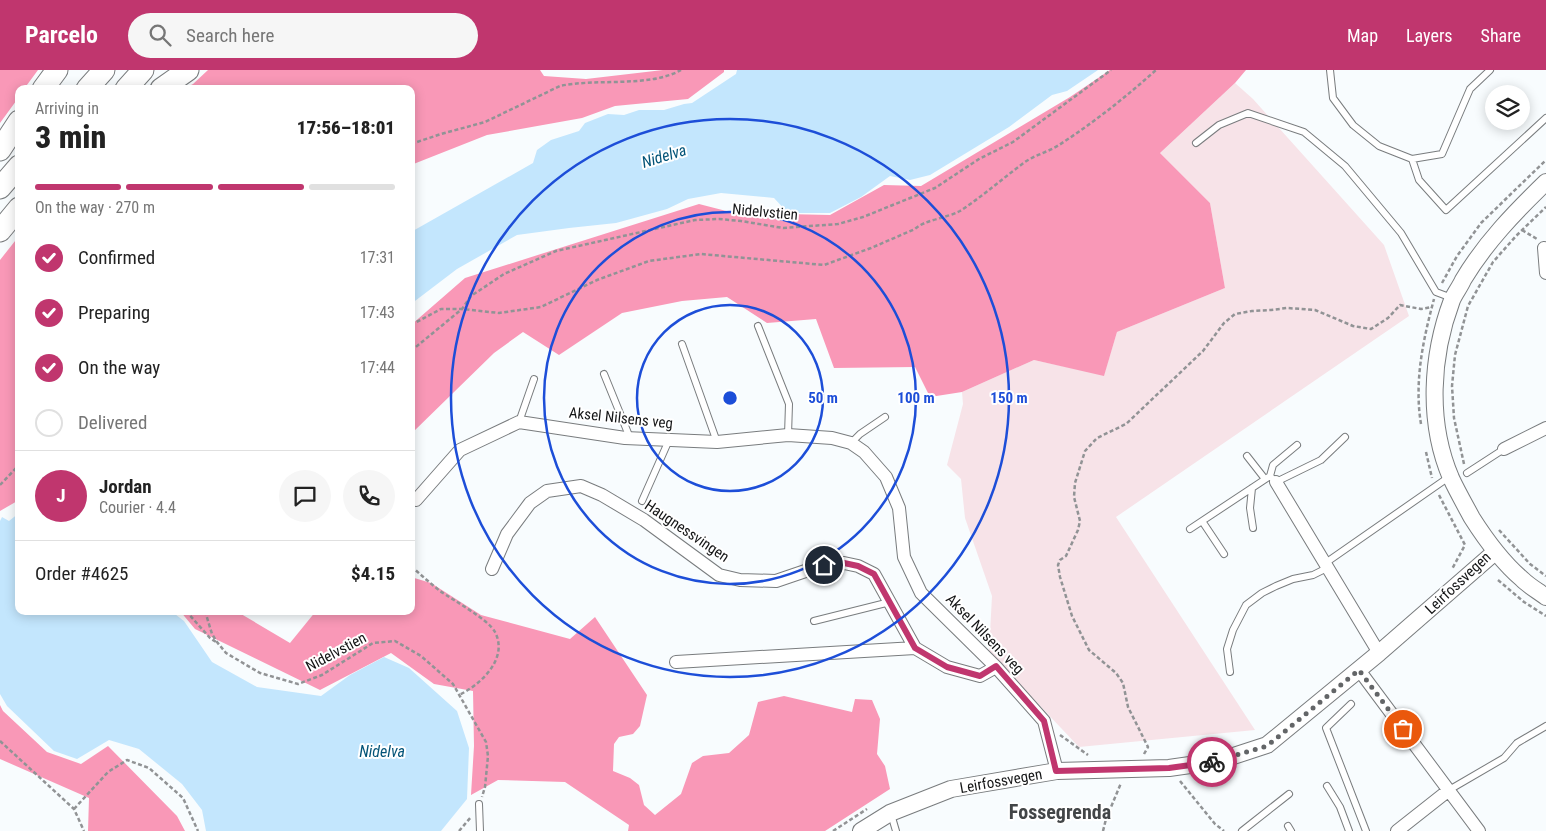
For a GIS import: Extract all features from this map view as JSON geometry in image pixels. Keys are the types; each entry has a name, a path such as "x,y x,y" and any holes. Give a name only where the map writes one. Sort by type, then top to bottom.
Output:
{"highway":[{"path":"46,85 57,70"},
{"path":"91,85 104,70"},
{"path":"130,85 143,70"},
{"path":"167,85 188,70"},
{"path":"0,150 15,127"},
{"path":"0,188 15,171"},
{"path":"0,231 15,213"}],"street":[{"name":"Leirfossvegen","path":"861,831 890,813 952,789 1056,771 1169,768 1218,761 1267,746 1379,653 1495,552 1476,524 1450,477 1435,414 1434,375 1441,338 1453,299 1474,262 1499,230 1546,182"},
{"path":"1544,248 1546,273"},
{"path":"415,502 460,450 520,422"},
{"name":"Aksel Nilsens veg","path":"520,422 630,438 717,442 788,435 832,438 851,444 864,452 886,476 899,508 904,557 921,593 996,666 1044,721 1056,771"},
{"path":"1504,450 1546,428"},
{"path":"1270,479 1379,653"},
{"name":"Haugnessvingen","path":"492,569 507,534 530,503 547,491 581,486 602,495 644,520 719,575 740,580 776,581 824,565 844,563 858,566 874,574 915,648"},
{"path":"1495,552 1522,579 1546,598"},
{"path":"676,662 915,648 947,667 980,676 996,666"},
{"path":"1359,670 1479,831"},
{"path":"1397,831 1449,790"}],"lane":[{"path":"1330,70 1334,98 1353,125 1379,146 1412,159 1442,154 1470,90 1490,70"},
{"path":"1196,144 1219,125 1248,113 1304,132 1345,166 1401,233 1436,292 1453,299"},
{"path":"1412,159 1419,180 1446,210 1546,118"},
{"path":"758,326 789,404 788,435"},
{"path":"682,344 717,442"},
{"path":"604,374 630,438"},
{"path":"520,422 534,379"},
{"path":"851,444 860,434 885,417"},
{"path":"1190,529 1252,488 1270,479 1321,460 1345,437"},
{"path":"642,501 669,440"},
{"path":"1270,479 1273,465 1297,445"},
{"path":"1467,473 1504,450"},
{"path":"1248,456 1270,479"},
{"path":"1230,672 1227,649 1233,630 1246,605 1262,593 1276,586 1293,579 1313,575 1450,477"},
{"path":"1252,488 1250,508 1253,528"},
{"path":"1202,521 1224,554"},
{"path":"814,621 890,602"},
{"path":"1351,704 1326,728 1366,831"},
{"path":"1449,790 1504,758 1517,743 1546,726"},
{"path":"1327,786 1340,807 1348,831"},
{"path":"1242,831 1289,794"},
{"path":"479,804 480,831"},
{"path":"890,813 896,831"}],"path":[{"path":"415,143 485,122 560,86 572,83 660,78 681,70"},
{"name":"Nidelvstien","path":"415,348 462,309 471,296 504,274 556,251 695,220 719,219 741,221 783,228 838,224 863,217 935,188 979,159 1013,142 1111,70"},
{"path":"415,323 441,309 499,313 541,307 597,280 649,261 701,254 824,265 871,248 919,225 958,212 1026,162 1058,146 1127,96 1156,70"},
{"path":"1467,473 1459,446 1454,418 1452,386 1455,355 1468,306 1494,262 1522,230 1546,207"},
{"path":"1522,230 1537,239 1544,248"},
{"path":"1143,756 1148,747 1128,707 1123,683 1116,673 1090,650 1072,616 1060,577 1058,566 1060,560 1066,556 1080,521 1074,497 1075,483 1085,451 1098,438 1126,424 1203,350 1224,323 1235,314 1287,308 1315,310 1353,326 1371,329 1388,318 1400,305 1421,309 1432,308"},
{"path":"0,485 15,469"},
{"path":"1496,527 1530,564 1546,576"},
{"path":"415,569 439,590 487,623 495,632 498,655 491,669 484,679 459,695"},
{"path":"1498,580 1524,602 1546,616"},
{"path":"190,615 210,638 217,642"},
{"name":"Nidelvstien","path":"206,615 212,634 226,653 260,673 298,684 322,675 373,643 395,641 421,656 453,684 486,742 488,756 485,788 479,804 459,831"},
{"path":"1044,721 1091,758"},
{"path":"0,741 74,809 84,831"},
{"path":"74,809 108,772 126,760 149,768 183,798 198,831"},
{"path":"1169,768 1215,824 1224,831"},
{"path":"1104,831 1106,819 1122,778"}],"shaded area":[{"path":"0,70 38,70 27,85 15,85 15,102 0,123"},
{"path":"208,70 540,70 544,76 586,79 663,70 724,70 724,72 688,99 615,106 582,118 487,135 415,163 415,85 191,85"},
{"path":"1110,70 1246,70 1235,83 1160,153 1210,203 1225,288 1117,332 1104,376 1034,360 962,392 930,397 915,367 834,368 816,319 767,323 727,297 682,301 622,313 559,355 523,332 494,353 415,430 415,322 465,278 699,204 734,213 830,215 884,185 921,186 1070,97"},
{"path":"1235,83 1253,99 1384,245 1409,316 1116,517 1255,730 1079,747 989,652 992,596 965,518 961,479 947,465 963,404 962,392 1034,360 1104,375 1117,332 1225,288 1210,203 1160,153"},
{"path":"15,241 15,502 0,511 0,260"},
{"path":"415,578 431,583 481,615 570,639 595,617 647,695 640,726 633,734 619,737 614,744 613,771 630,778 639,785 644,805 655,815 681,794 692,763 703,756 729,753 749,735 758,702 784,696 852,712 855,699 872,700 880,719 877,754 885,766 890,789 825,831 628,831 629,825 565,782 498,780 471,795 474,746 473,691 434,684 391,653 320,690 195,629 183,615 243,615 290,643 313,615 415,615"},
{"path":"0,705 3,711 47,752 81,764 108,746 177,816 185,831 88,831 89,798 0,759"}],"water":[{"name":"Nidelva","path":"737,70 1098,70 1067,91 1052,95 1009,127 930,175 910,180 890,176 861,197 830,213 788,213 774,198 721,193 688,199 667,209 616,223 517,235 457,269 415,301 415,230 533,163 537,150 551,140 579,131 585,123 608,114 624,115 639,110 664,110 692,103 736,74"},
{"name":"Nidelva","path":"15,516 15,615 176,615 184,621 212,662 257,687 321,696 350,675 384,657 409,668 457,711 469,748 467,799 441,831 206,831 202,810 182,784 139,749 109,740 77,759 54,751 7,706 0,694 0,521 2,517 9,521"}],"way so far":[{"path":"1212,762 1267,746 1359,670 1403,729"}],"district":[{"name":"Fossegrenda","path":"1060,812"}],"route":[{"path":"824,565 844,563 858,566 874,574 915,648 947,667 980,676 996,666 1044,721 1056,771 1169,768 1212,762"}]}
